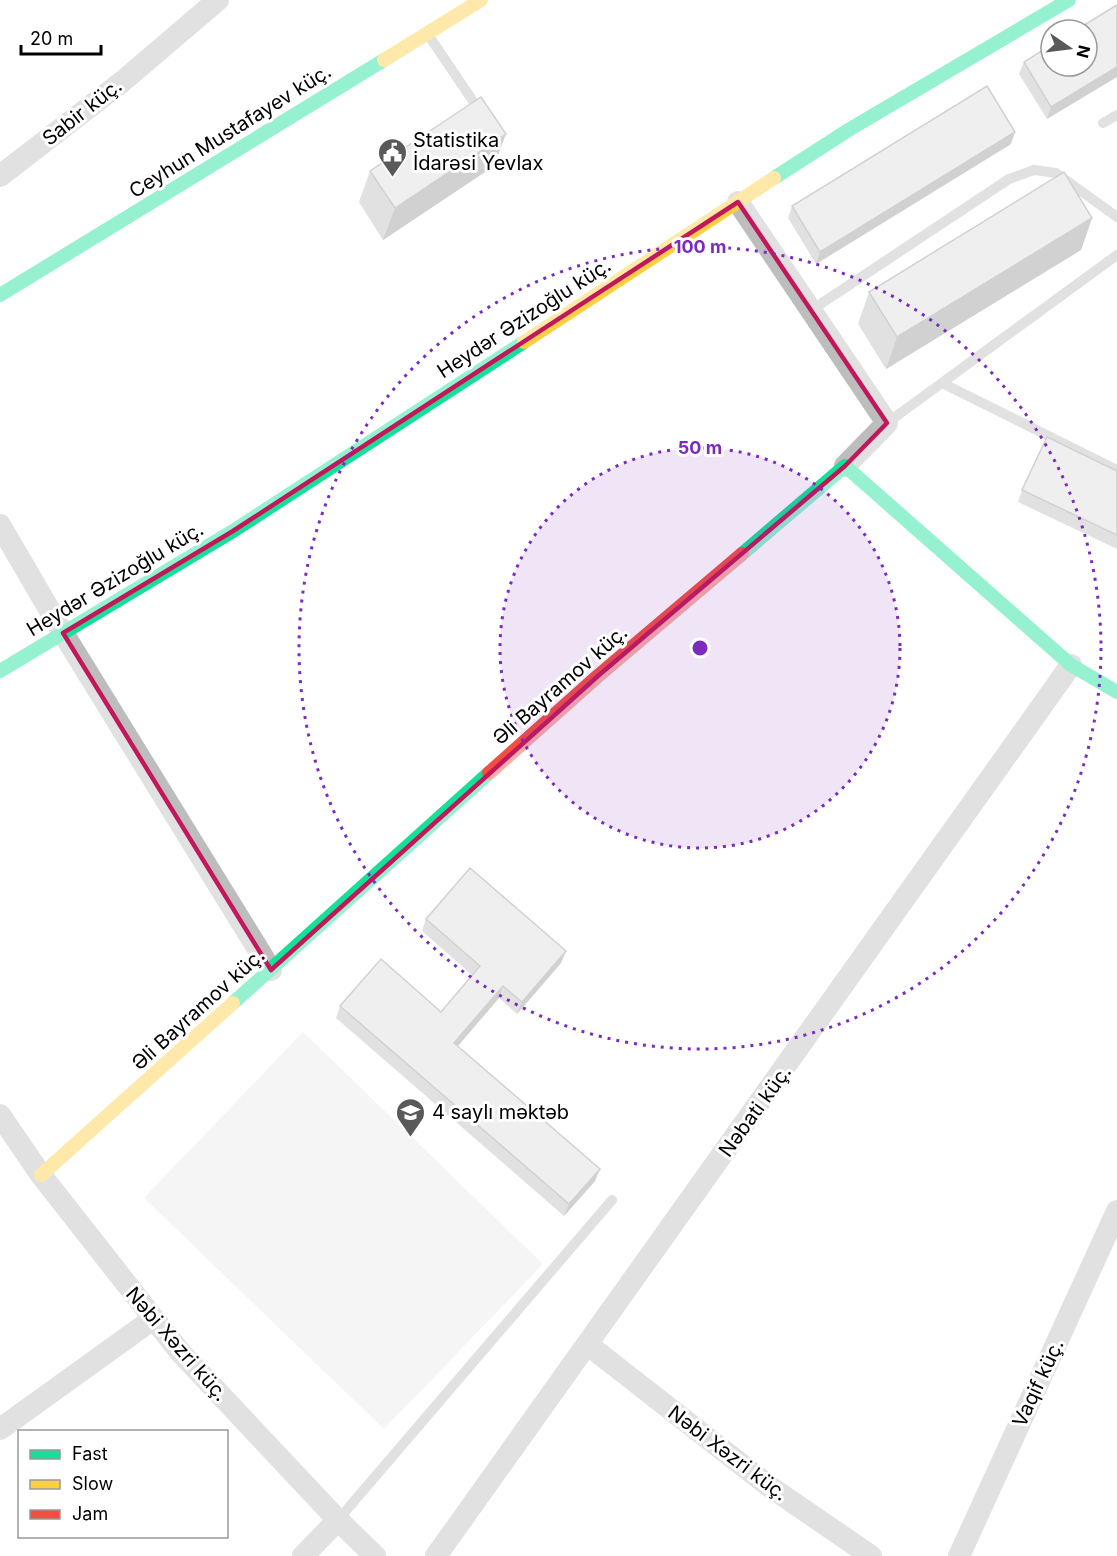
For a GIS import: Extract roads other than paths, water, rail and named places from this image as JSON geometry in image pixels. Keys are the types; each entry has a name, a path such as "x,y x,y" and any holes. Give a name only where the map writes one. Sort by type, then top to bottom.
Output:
{"street":[{"name":"Sabir küç.","path":"0,176 123,81 218,0"},
{"name":"Ceyhun Mustafayev küç.","path":"0,295 481,0"},
{"name":"Heydər Əzizoğlu küç.","path":"0,670 233,531 850,129 1069,0"},
{"path":"738,202 887,423 844,466 1071,665 1117,692"},
{"name":"Əli Bayramov küç.","path":"41,1175 598,676 844,466"},
{"path":"0,525 63,633 271,970"},
{"name":"Nəbati küç.","path":"436,1556 1071,665"},
{"name":"Nəbi Xəzri küç.","path":"0,1115 41,1175 180,1352 338,1520 375,1556"},
{"name":"Vaqif küç.","path":"959,1556 1117,1211"},
{"path":"0,1429 153,1319"},
{"name":"Nəbi Xəzri küç.","path":"587,1344 769,1486 871,1556"},
{"path":"303,1556 338,1520"}],"lane":[{"path":"427,33 479,110"},
{"path":"1103,123 1117,115"},
{"path":"810,310 1009,179 1034,170 1056,173 1117,216"},
{"path":"887,423 1117,255"},
{"path":"942,383 1117,470"},
{"path":"338,1520 612,1200"}],"place":[{"name":"Statistika İdarəsi Yevlax","path":"392,178"},
{"name":"4 saylı məktəb","path":"411,1138"}]}
